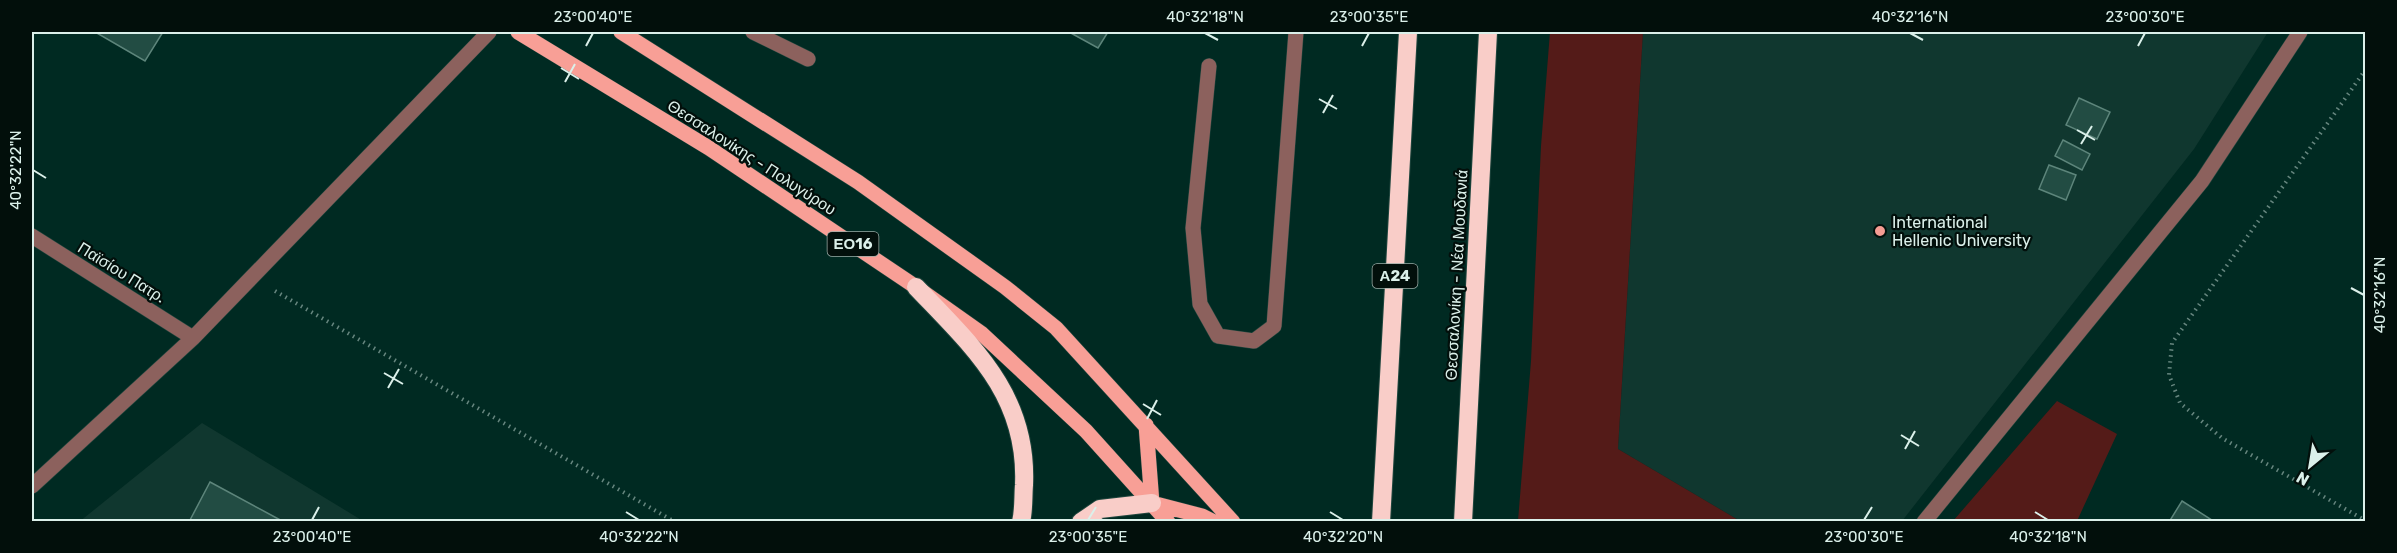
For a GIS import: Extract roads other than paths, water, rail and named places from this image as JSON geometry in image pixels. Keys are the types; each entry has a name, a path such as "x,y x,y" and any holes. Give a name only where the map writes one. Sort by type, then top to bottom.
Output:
{"highway":[{"name":"Α24","path":"1381,522 1408,32"},
{"name":"Θεσσαλονίκη - Νέα Μουδανιά","path":"1463,522 1488,32"},
{"path":"916,287 989,366 1013,412 1025,464 1021,522"},
{"path":"1081,522 1100,509 1152,503"},
{"path":"1141,522 1152,503"}],"main road":[{"name":"Θεσσαλονίκης - Πολυγύρου","path":"518,32 709,148 916,287 990,342 1086,431 1168,522"},
{"path":"621,32 858,182 1005,287 1056,328 1233,522"},
{"path":"1146,425 1152,503 1202,516 1214,522"}],"street":[{"path":"32,486 193,338 489,32"},
{"path":"753,32 808,59"},
{"path":"1209,66 1192,228 1200,304 1218,336 1254,340 1274,326 1296,32"},
{"path":"1924,522 2202,181 2300,32"},
{"name":"Παϊσίου Πατρ.","path":"32,236 193,338"}],"place":[{"name":"International Hellenic University","path":"1880,231"}]}
